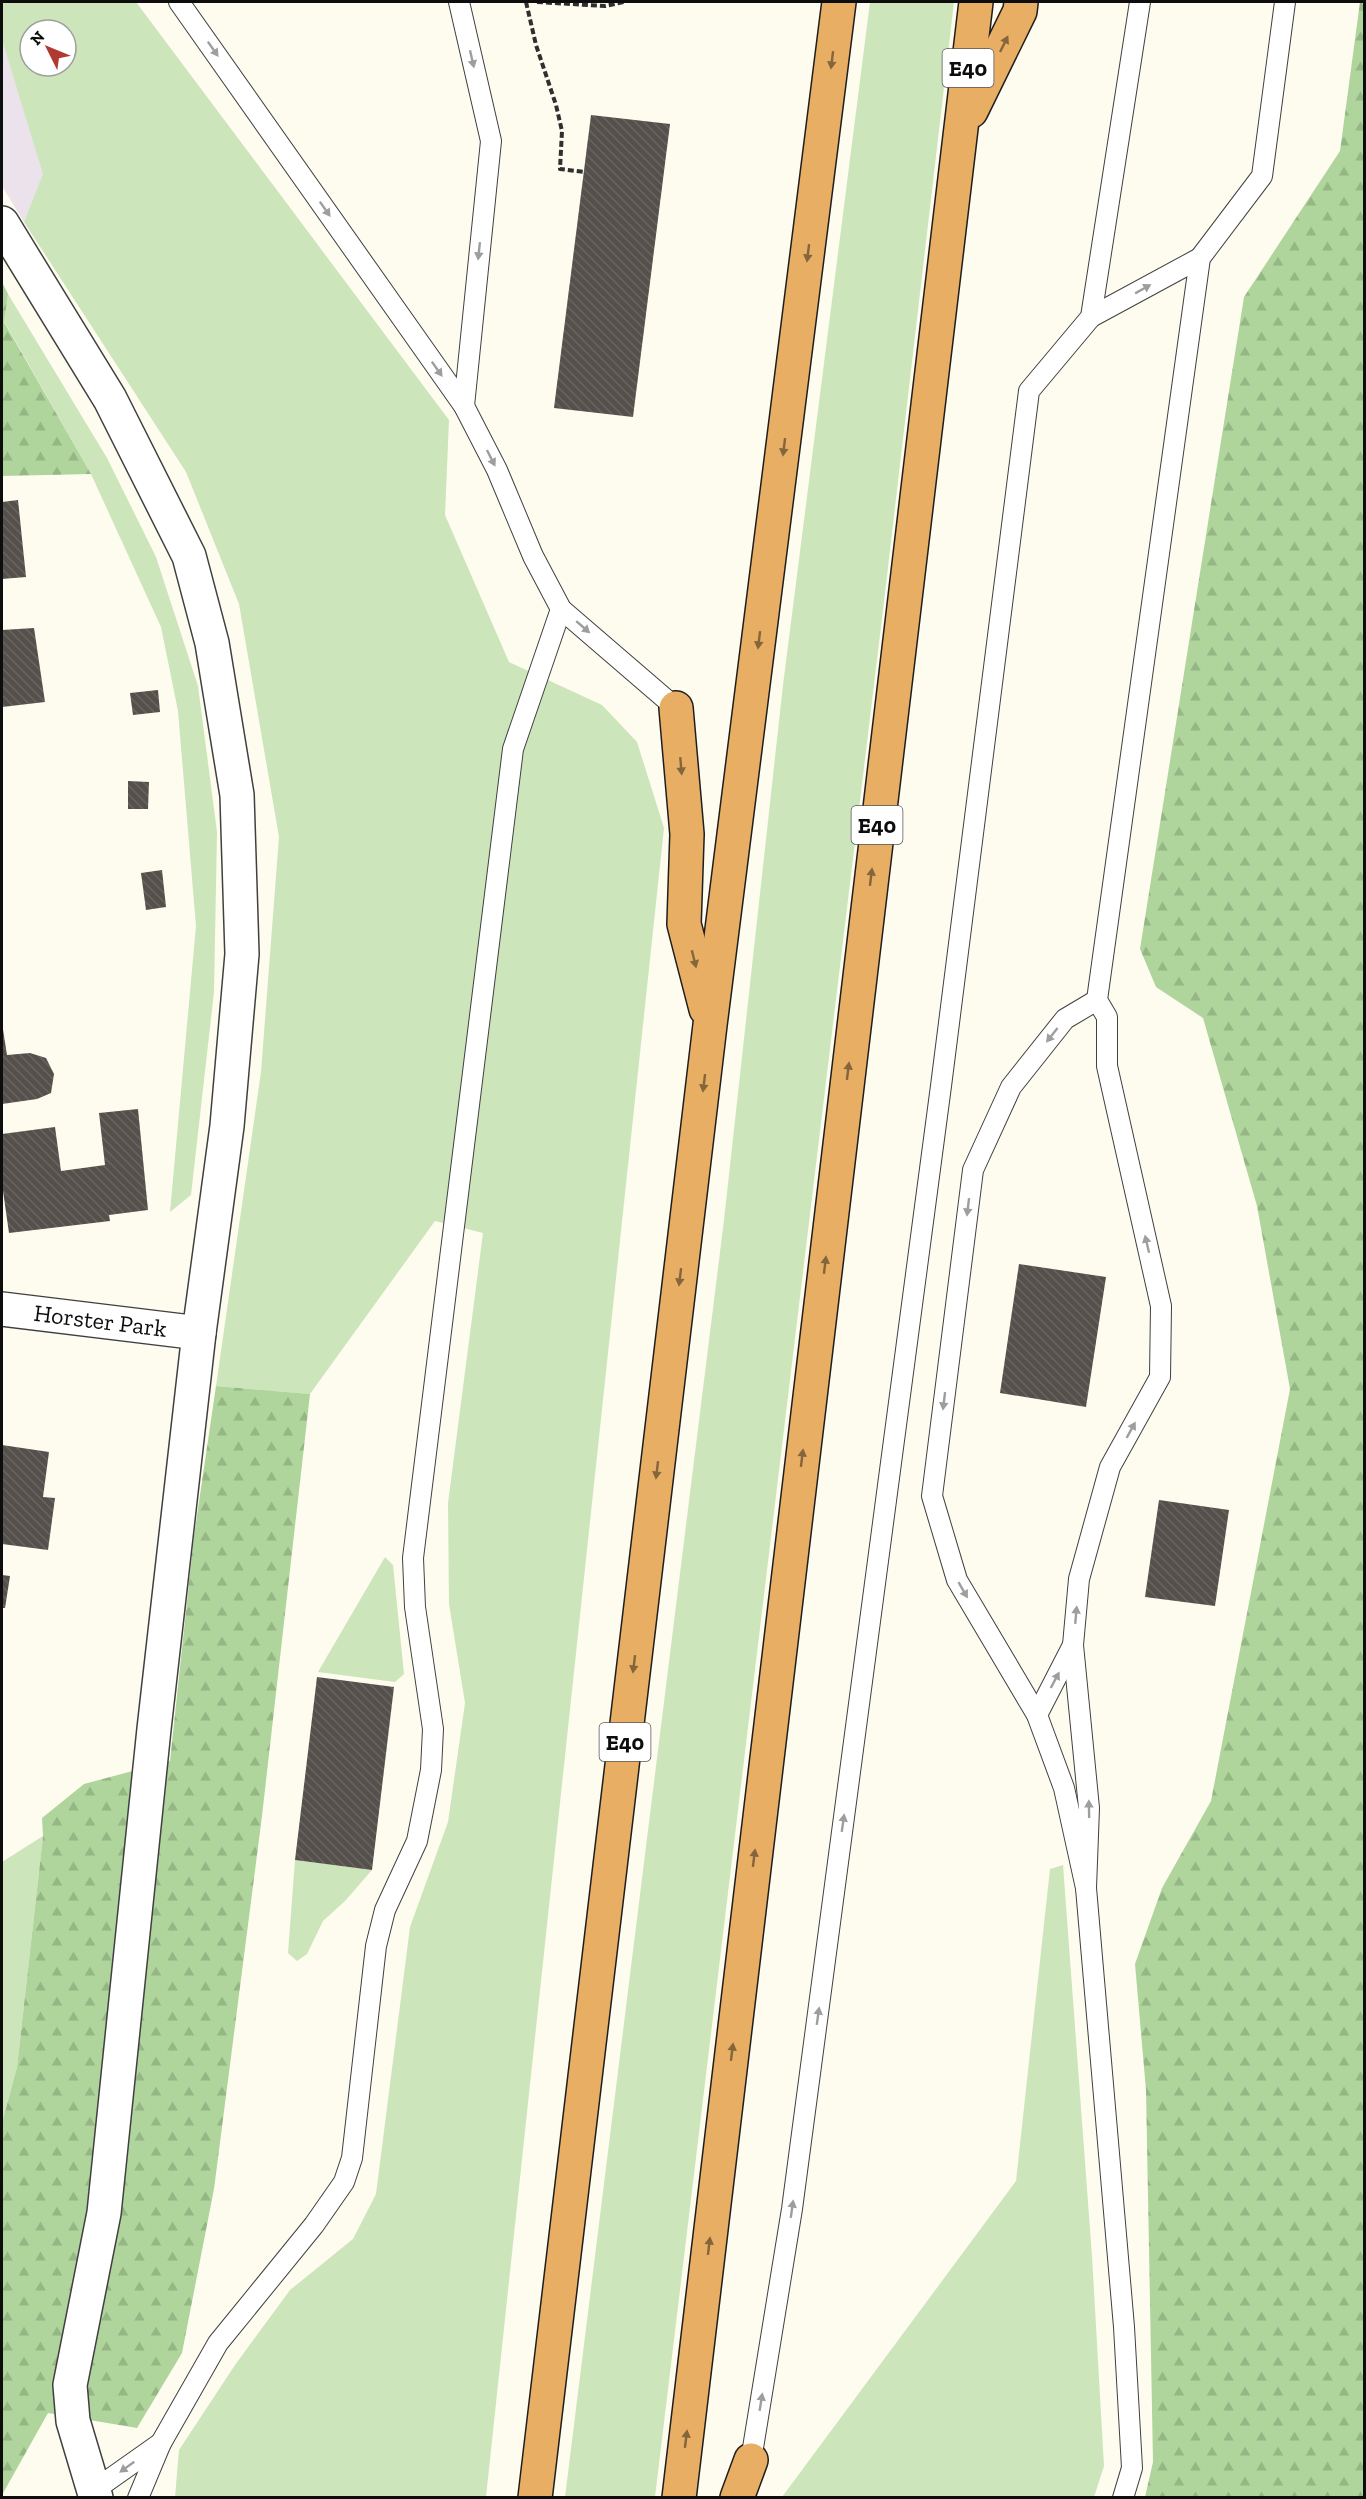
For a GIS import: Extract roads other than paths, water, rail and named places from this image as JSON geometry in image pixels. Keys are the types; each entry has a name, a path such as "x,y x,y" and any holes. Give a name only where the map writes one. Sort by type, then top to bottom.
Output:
{"highway":[{"name":"E40","path":"535,2498 711,1025 839,2"},
{"name":"E40","path":"679,2498 976,2"},
{"path":"960,134 1020,11 1021,2"},
{"path":"676,708 687,834 684,924 711,1025"},
{"path":"737,2498 751,2460"}],"street":[{"path":"2,223 110,399 189,556 212,643 237,795 242,954 227,1126 199,1333 154,1729 104,2213 70,2385 73,2421 92,2495"},
{"name":"Horster Park","path":"2,1309 199,1333"}],"lane":[{"path":"179,2 464,406 497,470 533,556 561,609 676,708"},
{"path":"459,2 490,141 464,406"},
{"path":"1091,317 1140,2"},
{"path":"751,2460 792,2209 941,1086 1029,391 1091,317 1200,258 1262,176 1286,2"},
{"path":"1123,2498 1132,2468 1124,2327 1086,1888 1089,1808 1073,1646 1079,1579 1110,1467 1160,1377 1161,1306 1107,1066 1107,1017 1097,1000 1200,258"},
{"path":"138,2498 161,2443 218,2343 314,2225 344,2182 352,2158 376,1946 385,1910 417,1841 431,1770 433,1729 415,1607 413,1558 513,749 561,609"},
{"path":"1086,1888 1064,1788 1036,1715 957,1580 932,1496 973,1170 1011,1087 1065,1019 1097,1000"},
{"path":"1036,1715 1073,1646"},
{"path":"92,2495 161,2443"}]}
